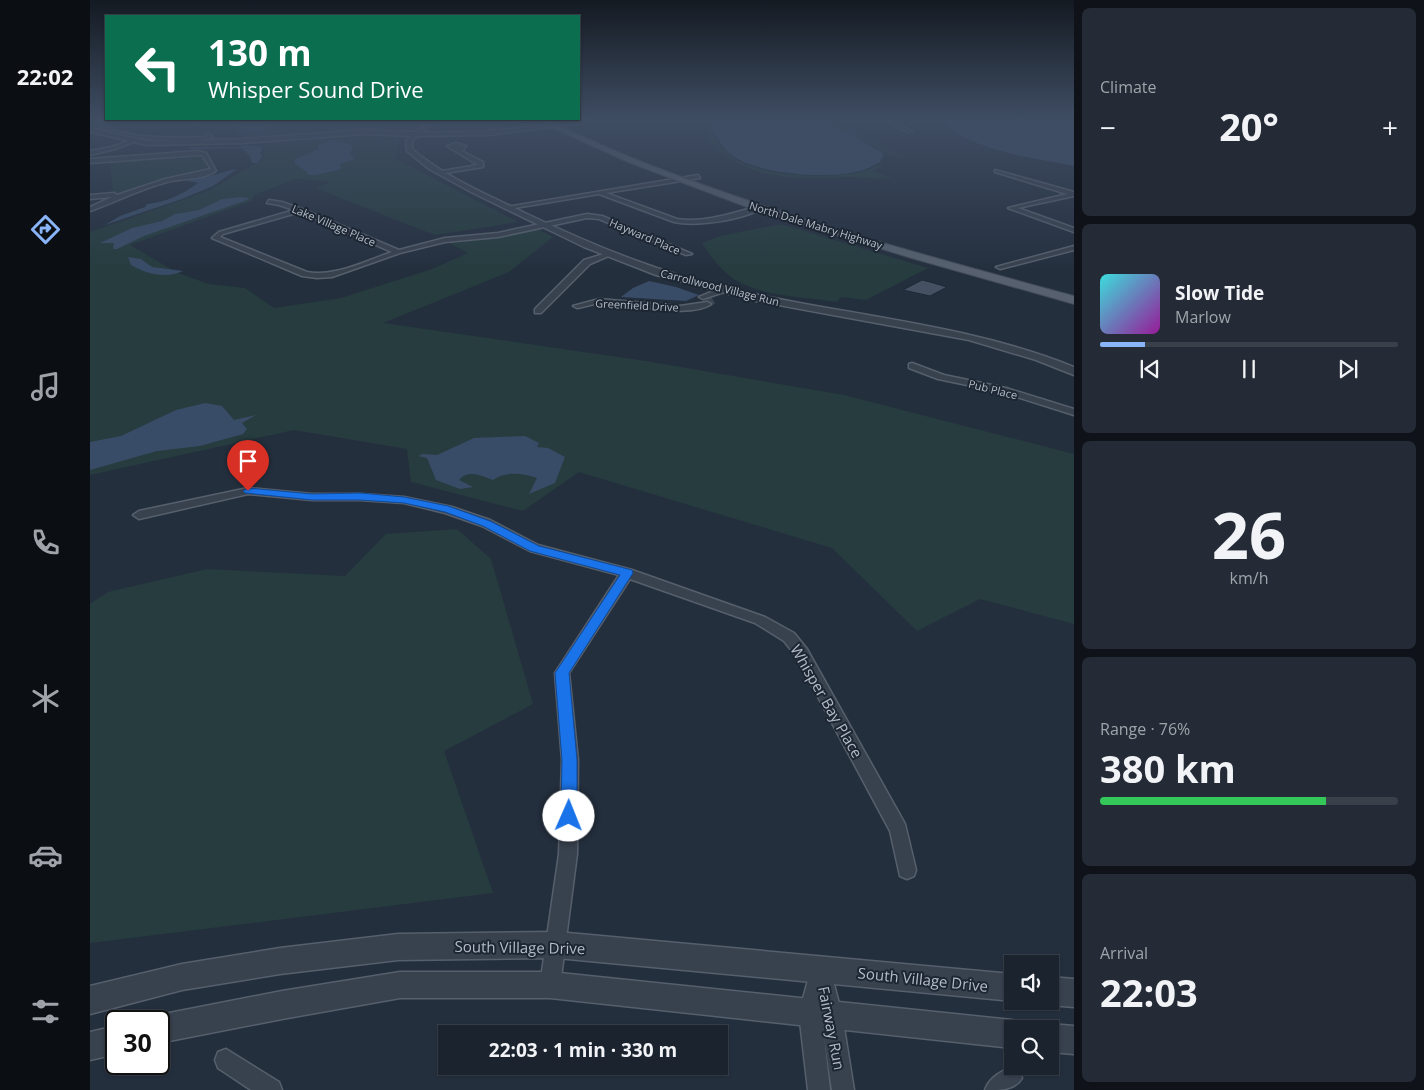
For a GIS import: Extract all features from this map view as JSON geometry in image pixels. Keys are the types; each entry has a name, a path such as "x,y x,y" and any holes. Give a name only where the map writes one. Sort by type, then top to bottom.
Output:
{"main road":[{"name":"North Dale Mabry Highway","path":"655,170 759,208 988,270 1074,288"},
{"name":"North Dale Mabry Highway","path":"679,170 825,219 925,247"},
{"name":"North Dale Mabry Highway","path":"988,270 1074,300"}],"street":[{"path":"90,209 124,194 167,180 209,173 214,170"},
{"name":"Carrollwood Village Run","path":"438,170 509,208 609,254 659,272 708,299 789,305 963,335 1009,346 1050,360 1074,371"},
{"path":"442,173 459,170"},
{"path":"997,171 1074,194 1010,208 1074,230"},
{"path":"509,208 698,177"},
{"path":"599,193 676,221 687,223 704,223 759,208"},
{"path":"90,197 124,194"},
{"name":"Lake Village Place","path":"269,202 280,203 300,210 398,252"},
{"name":"Hayward Place","path":"300,210 221,233 215,238 305,274 317,276 332,275 398,252 439,242 498,234 586,216 600,217 688,254"},
{"path":"988,270 1074,248"},
{"path":"538,311 588,262 609,254"},
{"name":"Greenfield Drive","path":"577,306 599,301 680,308 708,299"},
{"name":"Pub Place","path":"912,366 941,377 1003,390 1074,412"},
{"name":"Whisper Bay Place","path":"139,515 248,491 312,497 360,497 404,500 448,510 486,523 534,548 627,573 760,620 789,637 802,653 899,830 908,870"},
{"path":"550,984 557,945 568,854 570,770 562,673 627,573"},
{"name":"South Village Drive","path":"90,1000 182,977 280,961 398,947 557,945 1004,987"},
{"name":"Fairway Run","path":"819,1090 820,969"},
{"path":"170,1027 400,985 550,984 1004,1033"},
{"path":"1059,992 1074,993"},
{"name":"Fairway Run","path":"820,1014 844,1090"},
{"path":"1059,1039 1074,1040"},
{"path":"90,1046 105,1043"},
{"path":"226,1060 271,1090"}],"green space":[{"path":"111,170 210,170 174,177 123,193 90,195 113,192"},
{"path":"245,170 417,170 518,222 435,235 315,188 331,182 296,179 254,195 251,201 130,245 178,273 209,284 245,288 274,308 341,298 432,269 468,253 445,241 535,228 553,237 509,272 383,323 646,361 844,395 1074,454 1074,624 980,599 917,631 832,548 579,472 523,511 411,482 407,449 294,430 90,475 90,232 208,191"},
{"path":"754,170 817,176 875,170 873,171 892,178 811,178 774,175"},
{"path":"781,224 928,268 866,300 841,297 837,302 774,294 750,287 728,275 702,243 720,236"},
{"path":"457,529 491,559 533,704 444,751 493,893 90,943 90,604 108,592 207,569 345,576 386,534"}],"water":[{"path":"236,170 213,186 182,199 105,225 120,216 145,207 147,204 174,197 198,183 184,180 206,177"},
{"path":"304,170 337,170 316,175 308,175"},
{"path":"771,170 862,170 829,175 810,175"},
{"path":"249,198 144,236 117,249 113,249 114,243 100,243 132,228 162,221 175,214 199,210 222,199"},
{"path":"128,257 141,259 152,267 183,271 170,275 150,273 131,265"},
{"path":"649,281 676,287 699,295 686,301 621,297 633,288"},
{"path":"205,403 222,406 234,420 256,415 242,423 247,429 243,434 200,446 157,451 90,470 90,442 121,436 176,410"},
{"path":"525,436 539,443 537,447 548,448 565,457 555,483 529,494 537,478 509,474 493,480 471,474 459,480 473,487 460,489 436,480 427,458 418,456 423,454 437,455 474,438"}],"building":[{"path":"922,280 947,287 930,296 903,290"}],"tunnel":[{"path":"707,304 713,300"}],"route":[{"path":"248,491 312,497 360,497 404,500 448,510 486,523 534,548 627,573 562,673 570,760 569,816"}]}
